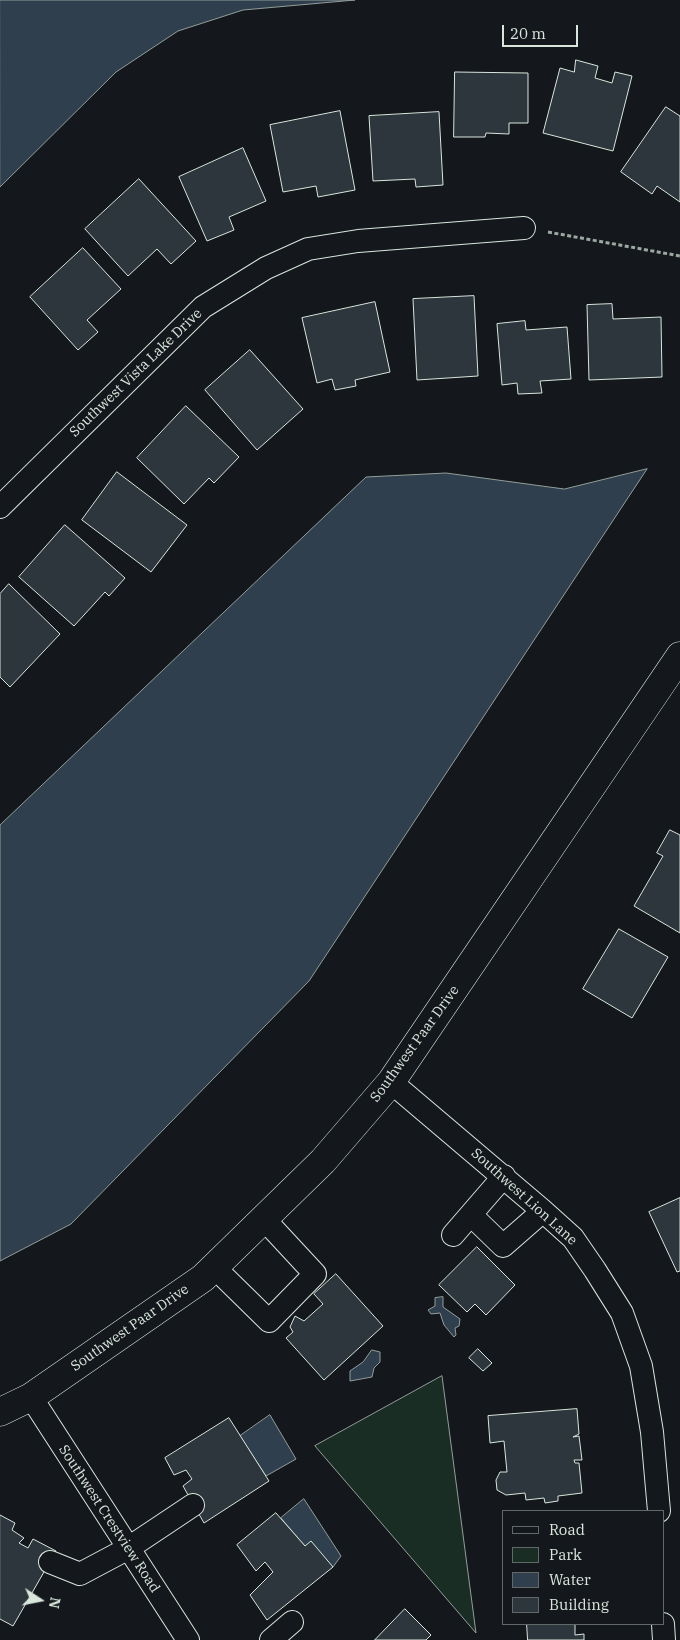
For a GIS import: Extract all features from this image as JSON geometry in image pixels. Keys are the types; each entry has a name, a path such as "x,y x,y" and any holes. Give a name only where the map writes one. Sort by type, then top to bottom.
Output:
{"street":[{"name":"Southwest Vista Lake Drive","path":"0,508 203,307 266,268 308,249 358,241 524,228"},
{"name":"Southwest Paar Drive","path":"0,1412 31,1397 203,1278 323,1161 391,1082 680,656"},
{"name":"Southwest Lion Lane","path":"391,1082 504,1176 573,1238 622,1313 642,1366 652,1432 659,1510"},
{"path":"453,1235 504,1176"},
{"path":"471,1215 503,1246 544,1211"},
{"path":"214,1268 269,1321 316,1274 264,1219"},
{"name":"Southwest Crestview Road","path":"31,1397 127,1550 188,1640"},
{"path":"50,1562 80,1574 127,1550 194,1504"},
{"path":"271,1640 292,1622"},
{"path":"663,1625 664,1640"}],"path":[{"path":"524,228 680,256"}],"green space":[{"path":"442,1376 476,1633 315,1446"}],"water":[{"path":"0,0 355,0 243,10 178,31 116,72 0,187"},
{"path":"647,469 309,981 71,1224 0,1261 0,825 366,477 446,473 564,489"},
{"path":"443,1297 443,1307 460,1319 459,1326 455,1328 456,1335 454,1337 444,1325 440,1313 431,1314 428,1310 435,1306 435,1298"},
{"path":"372,1350 380,1352 380,1362 374,1368 372,1377 350,1381 350,1371 363,1362"},
{"path":"270,1415 296,1459 266,1476 240,1436"},
{"path":"304,1499 341,1556 333,1567 305,1546 281,1518"}],"building":[{"path":"576,60 598,66 595,78 612,83 615,72 632,76 613,151 543,133 560,68 574,72"},
{"path":"455,72 528,73 528,123 509,123 509,134 486,133 485,137 454,137"},
{"path":"666,107 680,116 680,202 657,186 652,194 621,172"},
{"path":"340,111 355,190 318,197 316,186 283,192 270,125"},
{"path":"439,112 443,185 416,187 415,179 373,181 369,116"},
{"path":"243,148 266,201 229,217 234,230 207,241 179,177"},
{"path":"139,179 196,241 171,264 157,249 128,276 85,229"},
{"path":"83,248 121,289 87,320 98,332 78,350 30,297"},
{"path":"474,296 478,376 417,380 413,299"},
{"path":"375,302 390,372 355,380 356,386 335,390 332,379 317,383 302,318"},
{"path":"612,304 613,319 661,317 662,377 589,380 587,305"},
{"path":"525,321 526,330 567,327 571,379 540,381 542,393 518,394 517,383 502,385 497,324"},
{"path":"250,350 303,409 257,450 205,390"},
{"path":"186,406 239,457 214,483 209,478 184,504 137,458"},
{"path":"117,472 187,525 151,572 82,520"},
{"path":"65,525 125,578 109,596 105,592 74,626 19,577"},
{"path":"9,584 60,634 10,687 0,677 0,594"},
{"path":"670,830 680,835 680,933 634,906 663,856 657,853"},
{"path":"619,929 668,957 632,1018 583,989"},
{"path":"680,1198 680,1271 677,1272 649,1212"},
{"path":"477,1247 515,1285 486,1315 475,1304 467,1312 439,1285"},
{"path":"336,1274 383,1326 324,1380 286,1338 293,1332 290,1327 295,1316 304,1321 323,1304 314,1294"},
{"path":"478,1349 492,1363 483,1371 469,1358"},
{"path":"577,1409 579,1434 573,1437 579,1436 582,1460 574,1460 575,1463 579,1463 582,1493 558,1496 558,1501 545,1503 544,1498 526,1500 525,1493 506,1495 497,1490 496,1480 500,1472 507,1472 504,1441 490,1443 488,1416"},
{"path":"229,1418 269,1481 204,1523 183,1486 192,1479 186,1470 174,1475 165,1458"},
{"path":"276,1513 305,1546 311,1541 333,1567 267,1620 250,1595 273,1572 265,1562 256,1571 237,1545"},
{"path":"0,1515 15,1523 12,1530 24,1538 19,1543 28,1548 33,1539 56,1551 13,1626 0,1619"},
{"path":"405,1609 431,1635 426,1640 375,1640"},
{"path":"527,1625 575,1625 575,1635 584,1634 584,1640 528,1640"}]}
